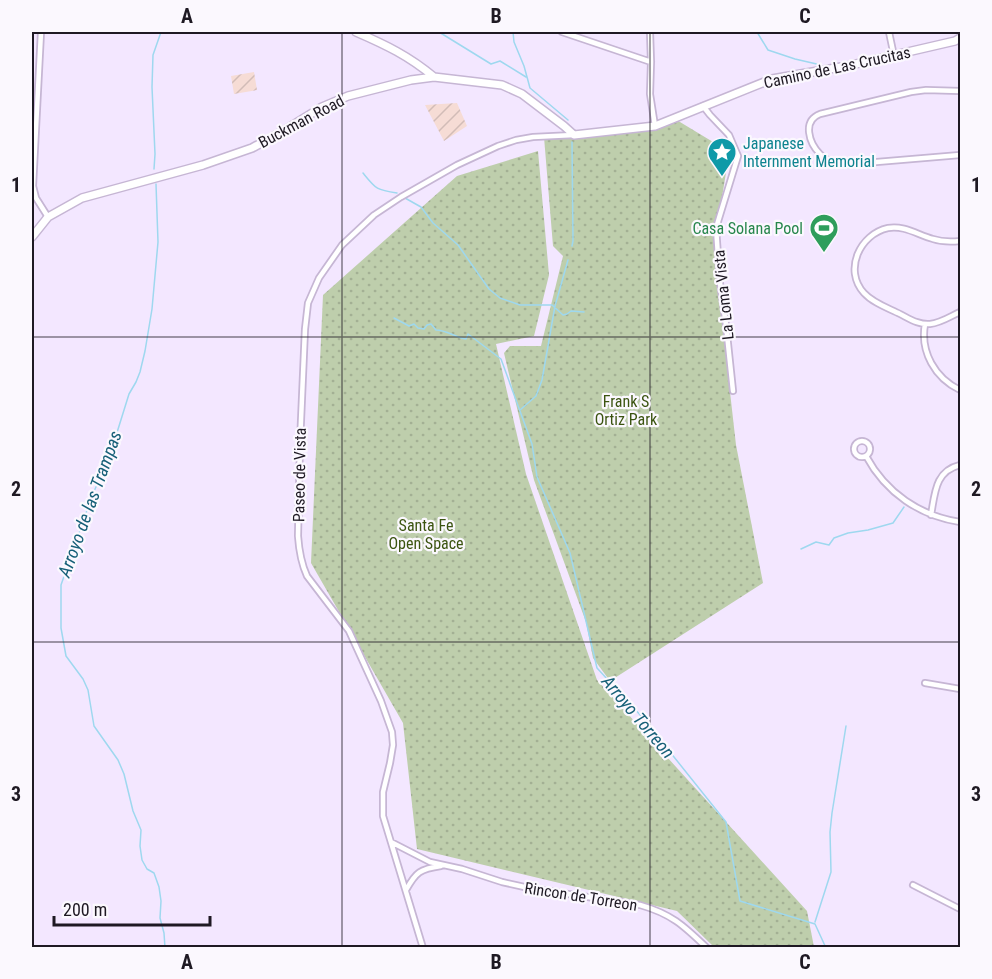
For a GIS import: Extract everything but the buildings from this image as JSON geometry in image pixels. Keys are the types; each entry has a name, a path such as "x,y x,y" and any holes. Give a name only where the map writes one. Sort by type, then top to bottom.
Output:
{"street":[{"path":"41,32 34,95 33,186 36,198 48,217"},
{"path":"356,32 390,46 434,77"},
{"path":"562,32 651,62"},
{"path":"650,32 650,94 655,126"},
{"path":"888,32 894,56"},
{"name":"Camino de Las Crucitas","path":"574,135 655,126 772,79 894,56 959,40"},
{"name":"Buckman Road","path":"32,237 48,217 82,198 184,170 252,148 321,107 348,96 411,80 434,77 492,83 513,89 532,101 574,135"},
{"path":"960,91 911,92 816,115 809,126 811,139 817,150 835,164 846,166 960,155"},
{"name":"La Loma Vista","path":"703,106 729,135 738,156 716,228 733,391"},
{"name":"Paseo de Vista","path":"423,948 383,816 383,792 393,745 392,732 381,701 349,632 308,576 302,566 299,551 300,443 308,303 319,278 342,245 374,215 401,196 457,165 507,143 533,137 574,135"},
{"path":"960,241 940,241 910,230 886,229 871,236 860,248 856,259 855,276 859,286 871,299 912,320 925,324 938,322 960,312"},
{"path":"925,324 925,343 930,363 945,380 960,390"},
{"path":"866,456 878,475 910,504 931,515 960,522"},
{"path":"931,515 939,479 949,469 960,465"},
{"path":"925,683 960,689"},
{"name":"Rincon de Torreon","path":"391,842 430,862 462,869 502,882 640,905 657,910 680,923 707,948"},
{"path":"406,890 414,876 428,868 444,865"},
{"path":"913,885 960,909"}],"shaded area":[{"path":"254,72 257,90 234,94 231,76"},
{"path":"457,103 467,126 444,141 425,105"}],"green space":[{"name":"Frank S Ortiz Park","path":"675,119 718,145 728,160 716,235 736,445 763,583 610,681 593,658 586,622 534,480 504,353 510,346 541,346 563,256 553,246 544,137 613,131"},
{"name":"Santa Fe Open Space","path":"538,151 549,275 534,336 496,344 526,474 597,680 807,911 814,947 714,947 677,911 417,849 403,723 311,563 323,295 457,176"}],"waterway":[{"name":"Arroyo de las Trampas","path":"154,169 153,55 161,32"},
{"path":"439,32 491,64 500,61 526,77"},
{"path":"513,32 514,42 530,88 568,120"},
{"path":"757,32 768,50 821,65"},
{"path":"572,142 572,246"},
{"path":"363,173 377,188 397,193"},
{"name":"Arroyo de las Trampas","path":"156,184 158,242 152,309 145,351 140,372 129,394 110,455 92,496 61,585 61,628 66,656 88,690 94,726 118,760 124,774 133,811 141,830 142,860 147,869 154,873 159,887 160,918 165,948"},
{"path":"405,198 421,207 433,223 458,245 489,289 500,298 520,305 552,305 563,315 571,311 584,312"},
{"path":"520,410 536,396 542,380 555,306 568,260"},
{"name":"Arroyo Torreon","path":"394,318 409,326 414,324 424,329 431,324 436,330 466,339 468,334 501,359 532,444 537,477 570,553 597,668 642,717 726,822 740,901 815,924 826,948"},
{"path":"801,549 816,542 829,545 834,538 848,533 893,523 904,507"},
{"path":"815,922 831,872 830,832 846,726"}],"place":[{"name":"Japanese Internment Memorial","path":"722,178"},
{"name":"Casa Solana Pool","path":"824,254"}]}
